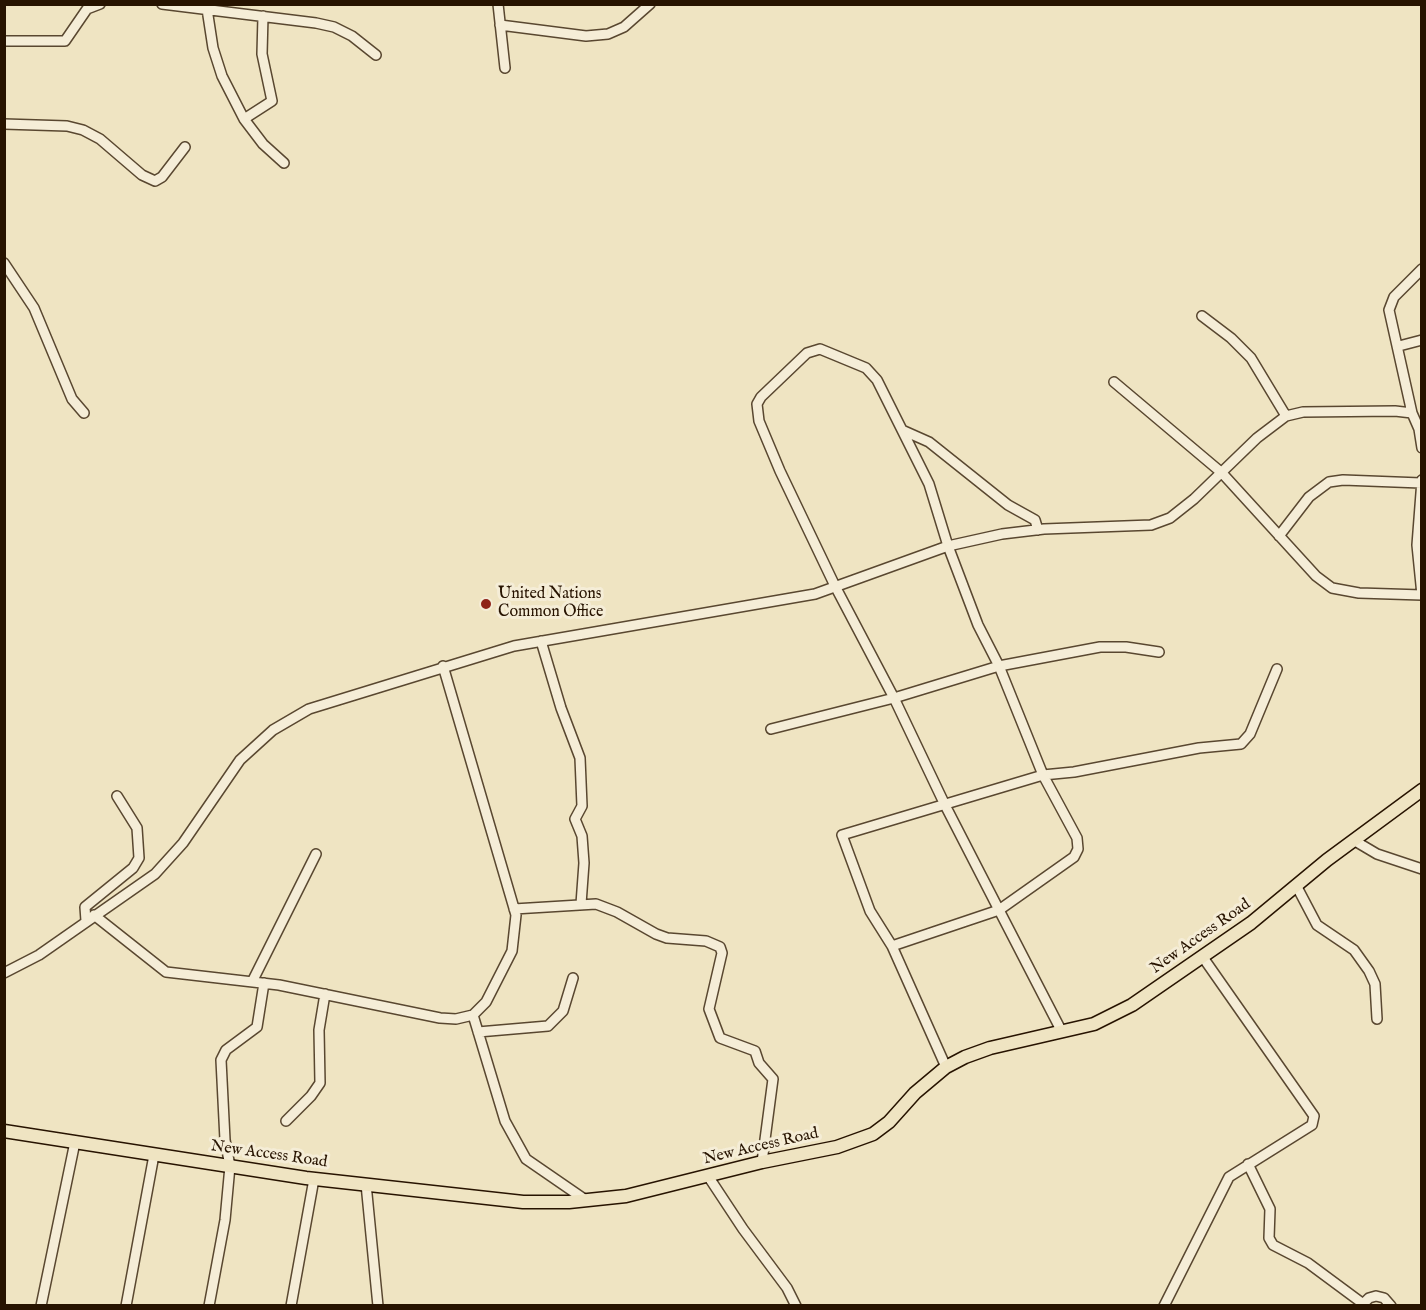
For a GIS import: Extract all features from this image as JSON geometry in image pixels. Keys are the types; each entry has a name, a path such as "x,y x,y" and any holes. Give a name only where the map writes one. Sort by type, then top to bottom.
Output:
{"main road":[{"name":"New Access Road","path":"4,1131 314,1179 523,1202 587,1201 626,1196 762,1162 837,1148 873,1134 889,1122 915,1093 946,1067 990,1047 1094,1024 1132,1005 1251,923 1328,860 1422,790"}],"street":[{"path":"4,41 65,41 87,9 100,4"},
{"path":"162,4 334,27 352,36 376,55"},
{"path":"498,4 504,68"},
{"path":"500,25 586,36 608,34 624,27 650,4"},
{"path":"207,9 215,60 244,119 263,144 284,163"},
{"path":"244,119 272,101 262,54 263,16"},
{"path":"4,124 68,126 83,130 100,139 142,175 155,181 162,177 185,147"},
{"path":"4,263 34,308 72,399 84,413"},
{"path":"1422,269 1389,304 1404,383 1419,429 1422,448"},
{"path":"1202,316 1231,338 1251,358 1286,416"},
{"path":"1398,346 1422,339"},
{"path":"892,946 999,910 1074,857 1078,849 1072,825 1043,775 999,666 978,625 948,546 929,484 877,380 866,368 820,349 807,353 761,396 757,405 759,421 780,471 835,586 894,698 945,805 999,910 1062,1032"},
{"path":"1114,382 1222,473 1279,536 1316,576 1332,588 1359,593 1422,595 1417,545 1421,482 1371,480 1329,482 1309,497 1279,536"},
{"path":"4,973 39,954 155,874 183,843 240,760 273,730 309,709 443,666 541,641 792,599 948,546 1038,530 1151,525 1170,518 1222,473 1257,438 1286,416 1303,412 1395,411 1412,413"},
{"path":"902,430 929,442 1008,506 1035,520 1038,530"},
{"path":"541,641 579,758 582,807 575,819 582,837 584,863 581,904"},
{"path":"771,729 894,698 999,666 1100,647 1126,647 1159,652"},
{"path":"117,796 137,828 139,858 133,868 85,907 90,918 166,972 264,983 440,1018 456,1019 472,1015 486,1002 512,951 515,933 514,909 443,666"},
{"path":"946,1067 892,946 870,911 842,835 1043,775 1074,772 1199,748 1240,744 1250,734 1277,669"},
{"path":"1355,841 1377,854 1422,869"},
{"path":"252,982 316,854"},
{"path":"1297,887 1317,925 1354,950 1369,971 1375,984 1377,1019"},
{"path":"514,909 581,904 606,907 667,938 706,941 720,947 722,954 710,1009 720,1038 755,1051 761,1066 769,1072 773,1079 762,1162"},
{"path":"1164,1305 1229,1177 1312,1125 1314,1116 1202,956"},
{"path":"478,1032 548,1026 563,1011 573,978"},
{"path":"209,1305 225,1220 230,1166 225,1140 221,1060 226,1050 257,1027 264,983"},
{"path":"286,1121 311,1096 320,1083 320,1030 325,994"},
{"path":"472,1015 505,1121 526,1159 587,1201"},
{"path":"41,1305 75,1142"},
{"path":"126,1305 154,1155"},
{"path":"1248,1164 1270,1209 1269,1238 1273,1245 1308,1263 1362,1304 1376,1296 1384,1298 1391,1305"},
{"path":"708,1176 743,1229 787,1287 796,1305"},
{"path":"291,1305 314,1179"},
{"path":"366,1184 378,1305"}],"place":[{"name":"United Nations Common Office","path":"486,604"}]}
